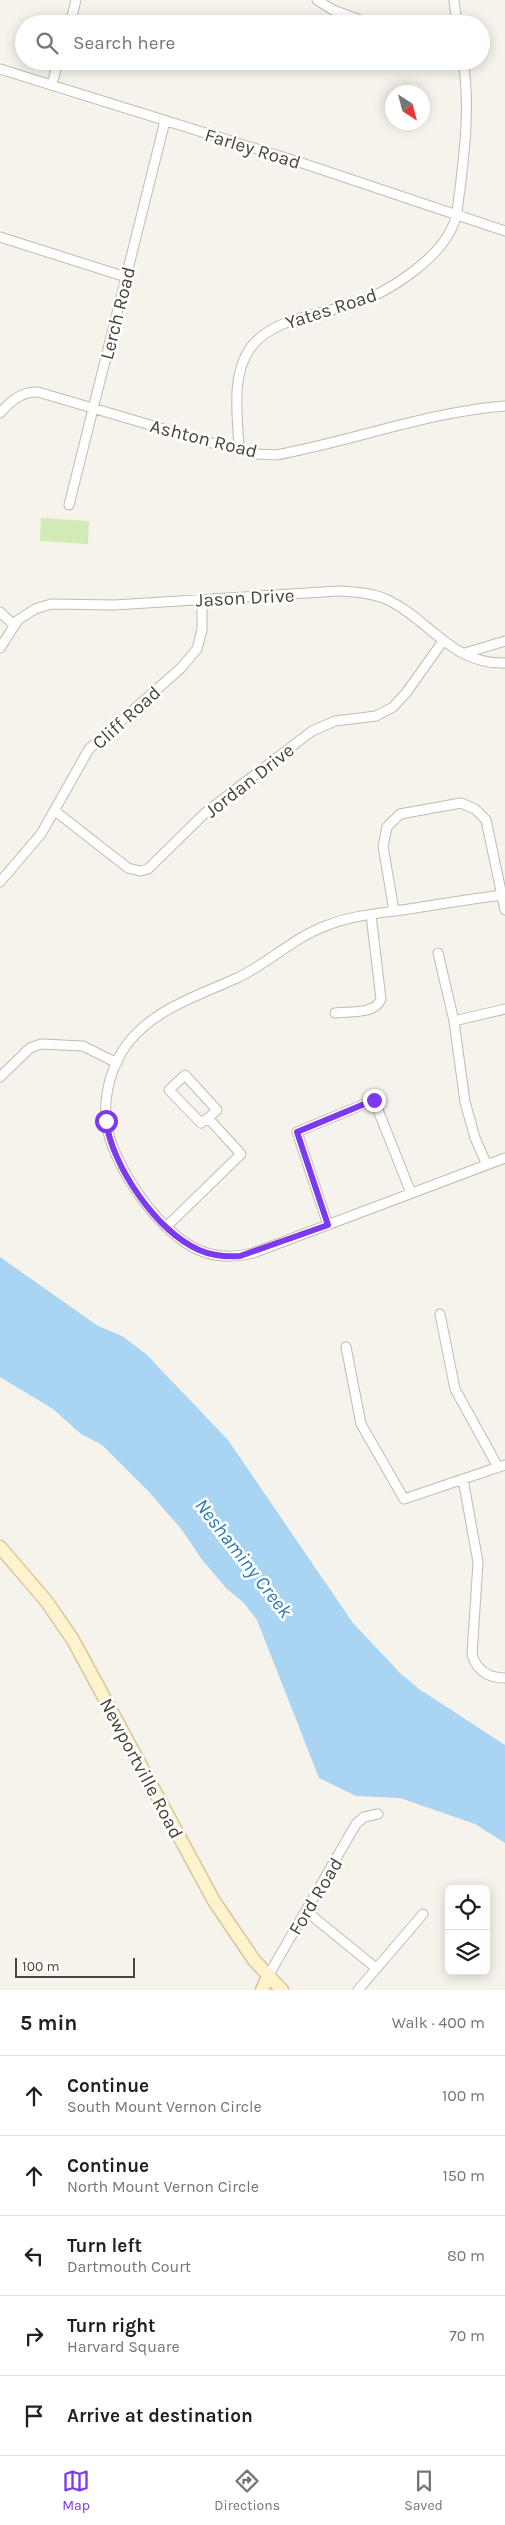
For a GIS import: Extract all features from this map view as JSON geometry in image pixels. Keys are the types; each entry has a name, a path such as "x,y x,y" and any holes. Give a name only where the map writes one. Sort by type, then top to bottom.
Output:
{"main road":[{"name":"Newportville Road","path":"0,1547 47,1602 77,1645 209,1893 233,1931 268,1976 282,1990"},
{"name":"Ford Road","path":"262,1990 268,1976"}],"street":[{"path":"72,15 76,0"},
{"path":"316,0 347,15"},
{"path":"454,0 456,15"},
{"name":"Farley Road","path":"0,69 505,231"},
{"path":"52,85 56,70"},
{"name":"Yates Road","path":"238,450 238,379 245,357 258,339 277,326 353,304 385,290 434,252 450,232 456,215 466,112 464,70"},
{"name":"Lerch Road","path":"70,505 92,408 165,121"},
{"path":"0,237 126,277"},
{"name":"Ashton Road","path":"0,413 15,399 30,392 38,392 238,450 276,454 469,409 505,406"},
{"name":"Jason Drive","path":"14,625 28,612 51,604 114,605 339,591 360,592 389,601 443,641 475,660 505,663"},
{"name":"Cliff Road","path":"0,882 41,834 90,749 181,668 196,649 202,630 202,599"},
{"path":"0,612 14,625 0,648"},
{"name":"Jordan Drive","path":"55,811 128,868 135,871 144,871 156,863 206,812 312,731 335,721 376,716 393,707 406,693 443,641"},
{"path":"465,653 505,641"},
{"path":"394,911 383,846 387,827 400,814 447,804 467,805 478,811 486,820 505,910"},
{"path":"502,895 394,911 328,925 307,934 250,972 153,1019 130,1041 116,1063 107,1094 107,1129 123,1172 137,1193 167,1226 188,1245 200,1251 226,1257 253,1253 505,1158"},
{"path":"335,1013 372,1009 379,1003 381,998 371,915"},
{"path":"438,954 454,1021 465,1102 475,1138 487,1165"},
{"path":"454,1021 505,1010"},
{"path":"0,1078 30,1048 41,1044 83,1046 116,1063"},
{"path":"185,1075 217,1110 208,1118 201,1123 169,1090 185,1075"},
{"path":"328,1225 297,1132 374,1100 412,1193"},
{"path":"167,1226 241,1154 208,1118"},
{"path":"346,1347 361,1424 404,1499 502,1466 455,1389 440,1314"},
{"path":"463,1479 478,1562 472,1655 476,1667 484,1673 505,1678"},
{"name":"Ford Road","path":"268,1976 356,1824 366,1816 378,1814"},
{"path":"306,1911 376,1968"},
{"path":"358,1990 423,1914"}],"green space":[{"path":"41,518 89,521 88,544 40,541"}],"water":[{"name":"Neshaminy Creek","path":"0,1257 98,1326 122,1336 146,1354 228,1440 353,1623 400,1673 419,1689 505,1745 505,1843 475,1824 400,1798 356,1796 319,1778 257,1620 244,1603 227,1589 203,1561 182,1530 150,1493 102,1445 81,1434 53,1409 0,1377"}],"route":[{"path":"106,1121 107,1129 123,1172 153,1212 188,1245 214,1255 226,1257 240,1256 328,1225 297,1132 374,1100"}]}
